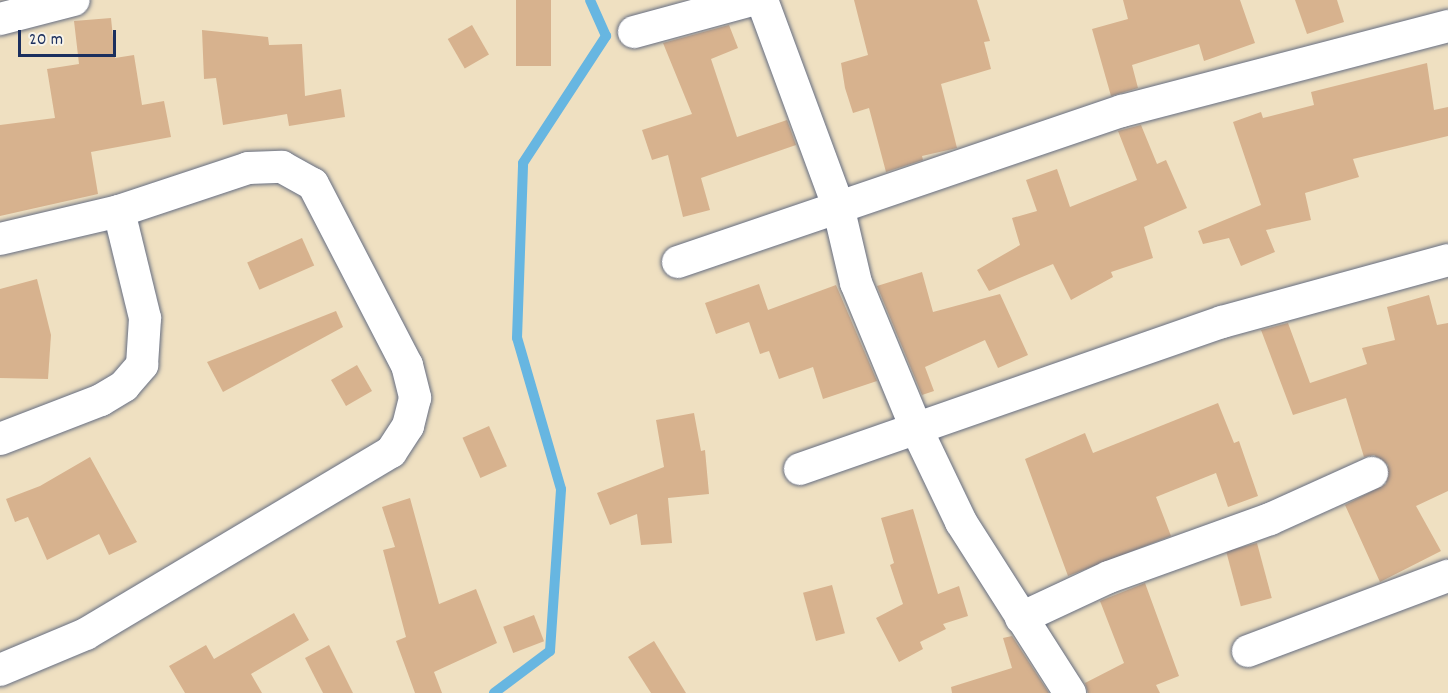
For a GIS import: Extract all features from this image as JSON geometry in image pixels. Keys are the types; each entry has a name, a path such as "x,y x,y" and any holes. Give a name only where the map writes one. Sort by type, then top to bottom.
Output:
{"street":[{"path":"0,19 74,0"},
{"path":"634,32 752,0"},
{"path":"762,0 838,207 856,283 917,430 961,522 1070,693"},
{"path":"678,262 1122,111 1448,26"},
{"path":"0,239 119,211 248,168 282,167 313,184 407,365 414,398 408,426 392,452 86,634 0,670"},
{"path":"0,439 101,400 124,386 142,364 145,318 119,211"},
{"path":"800,469 1221,322 1448,260"},
{"path":"1021,618 1109,577 1270,519 1372,473"},
{"path":"1248,651 1448,576"}],"building":[{"path":"516,0 551,0 551,66 516,66"},
{"path":"854,0 977,0 990,41 984,42 991,69 941,84 957,148 922,156 923,160 886,172 869,108 853,113 845,88 841,63 868,55"},
{"path":"1123,0 1240,0 1255,43 1204,61 1199,44 1132,65 1138,88 1111,96 1092,29 1128,19"},
{"path":"1295,0 1337,0 1344,22 1307,34"},
{"path":"111,18 115,58 134,55 142,105 164,101 171,137 91,152 98,194 0,216 0,125 55,118 47,69 79,64 74,21"},
{"path":"472,25 489,54 465,68 448,39"},
{"path":"729,25 738,48 711,59 737,137 787,120 796,145 701,178 710,210 683,217 668,155 652,160 642,130 692,114 663,43"},
{"path":"202,30 268,37 269,45 302,44 305,96 341,89 345,117 289,126 287,114 223,125 216,78 204,79"},
{"path":"1427,63 1434,110 1448,107 1448,136 1353,159 1359,177 1305,193 1311,220 1266,230 1275,252 1241,266 1229,238 1203,244 1198,231 1261,205 1233,122 1261,112 1263,118 1314,105 1311,92"},
{"path":"1141,125 1157,164 1166,160 1187,208 1144,227 1153,258 1111,272 1113,277 1071,300 1053,264 989,291 977,270 1020,245 1012,218 1037,211 1026,180 1057,169 1070,207 1137,180 1118,131"},
{"path":"302,238 314,265 259,290 247,262"},
{"path":"922,272 933,312 1000,294 1028,355 998,368 985,340 925,367 934,391 922,395 877,286"},
{"path":"37,279 51,335 48,379 0,378 0,289"},
{"path":"759,284 768,310 836,285 877,381 823,399 813,367 779,379 769,351 760,354 749,322 716,334 705,303"},
{"path":"1429,295 1437,325 1448,323 1448,491 1416,506 1441,551 1380,582 1345,505 1386,484 1388,465 1374,455 1364,457 1346,398 1293,415 1261,330 1288,323 1310,383 1367,364 1362,348 1395,340 1387,307"},
{"path":"336,311 343,327 223,392 207,362"},
{"path":"357,365 372,391 346,406 331,380"},
{"path":"1218,403 1234,443 1239,441 1258,496 1228,507 1216,473 1156,497 1171,536 1068,576 1025,459 1085,433 1093,453"},
{"path":"694,413 701,451 705,450 709,494 668,498 672,543 641,545 637,514 610,525 597,493 664,467 656,420"},
{"path":"489,426 507,466 480,478 463,438"},
{"path":"90,457 137,542 109,555 99,534 47,560 28,517 15,522 6,499 40,486"},
{"path":"410,498 439,604 476,589 497,643 434,672 442,693 415,693 396,641 406,637 383,550 395,547 382,507"},
{"path":"913,509 938,594 959,586 968,616 943,624 946,629 920,642 923,649 899,662 876,618 903,604 890,565 894,563 881,518"},
{"path":"1257,543 1272,598 1241,606 1226,551"},
{"path":"1145,583 1179,676 1156,685 1160,693 1088,693 1085,683 1124,663 1100,601"},
{"path":"832,585 845,633 816,641 803,593"},
{"path":"294,613 309,640 251,674 262,693 185,693 169,666 206,645 214,659"},
{"path":"534,615 544,641 513,653 503,627"},
{"path":"1012,636 1049,693 952,693 951,687 1012,668 1003,638"},
{"path":"654,641 686,693 651,693 628,657"},
{"path":"329,645 353,693 323,693 305,658"}],"waterway":[{"path":"494,693 550,651 561,489 517,338 523,163 606,36 590,0"}]}
